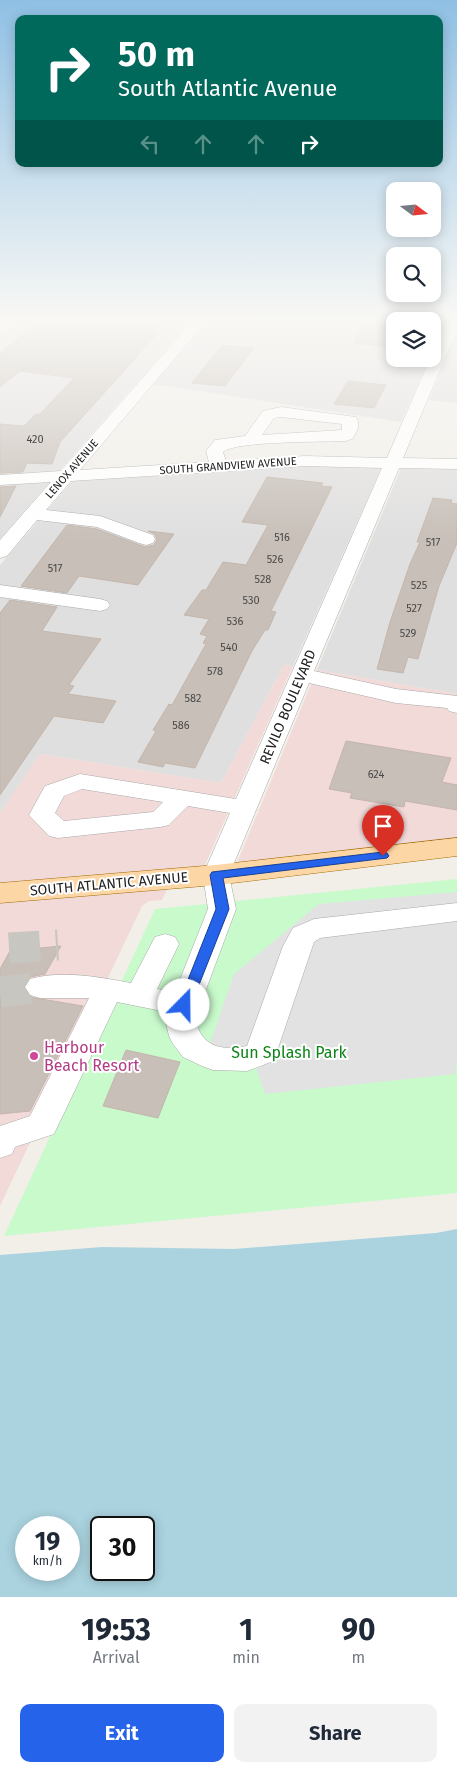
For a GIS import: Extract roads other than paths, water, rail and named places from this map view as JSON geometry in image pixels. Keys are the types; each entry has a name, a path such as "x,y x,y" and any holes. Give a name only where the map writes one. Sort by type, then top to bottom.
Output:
{"main road":[{"name":"SOUTH ATLANTIC AVENUE","path":"0,893 216,875 457,847"}],"street":[{"name":"LENOX AVENUE","path":"0,552 138,393"},
{"name":"REVILO BOULEVARD","path":"216,875 424,393"},
{"path":"219,467 214,451 221,444 250,440 346,436 350,430 350,420 281,412 269,414 250,440"},
{"name":"SOUTH GRANDVIEW AVENUE","path":"0,480 305,462 457,464"},
{"path":"33,514 100,522 146,539"},
{"path":"0,591 100,605"},
{"path":"302,675 396,696 454,702 457,706"},
{"path":"182,798 245,808"},
{"path":"216,875 222,909 180,1019 184,1036 194,1048 213,1058 247,1059 260,1054 297,946 303,935 314,929 457,912"},
{"path":"139,996 165,944"},
{"path":"40,987 94,987 184,1005"},
{"path":"0,1144 3,1138 42,1124 108,990"}],"water":[{"path":"457,1229 457,1597 0,1597 0,1255 102,1247 234,1249 436,1233"}],"tunnel":[{"path":"9,948 58,945"},
{"path":"0,992 40,987"}],"place":[{"name":"Harbour Beach Resort","path":"34,1056"}],"park label":[{"name":"Sun Splash Park","path":"289,1052"}]}
